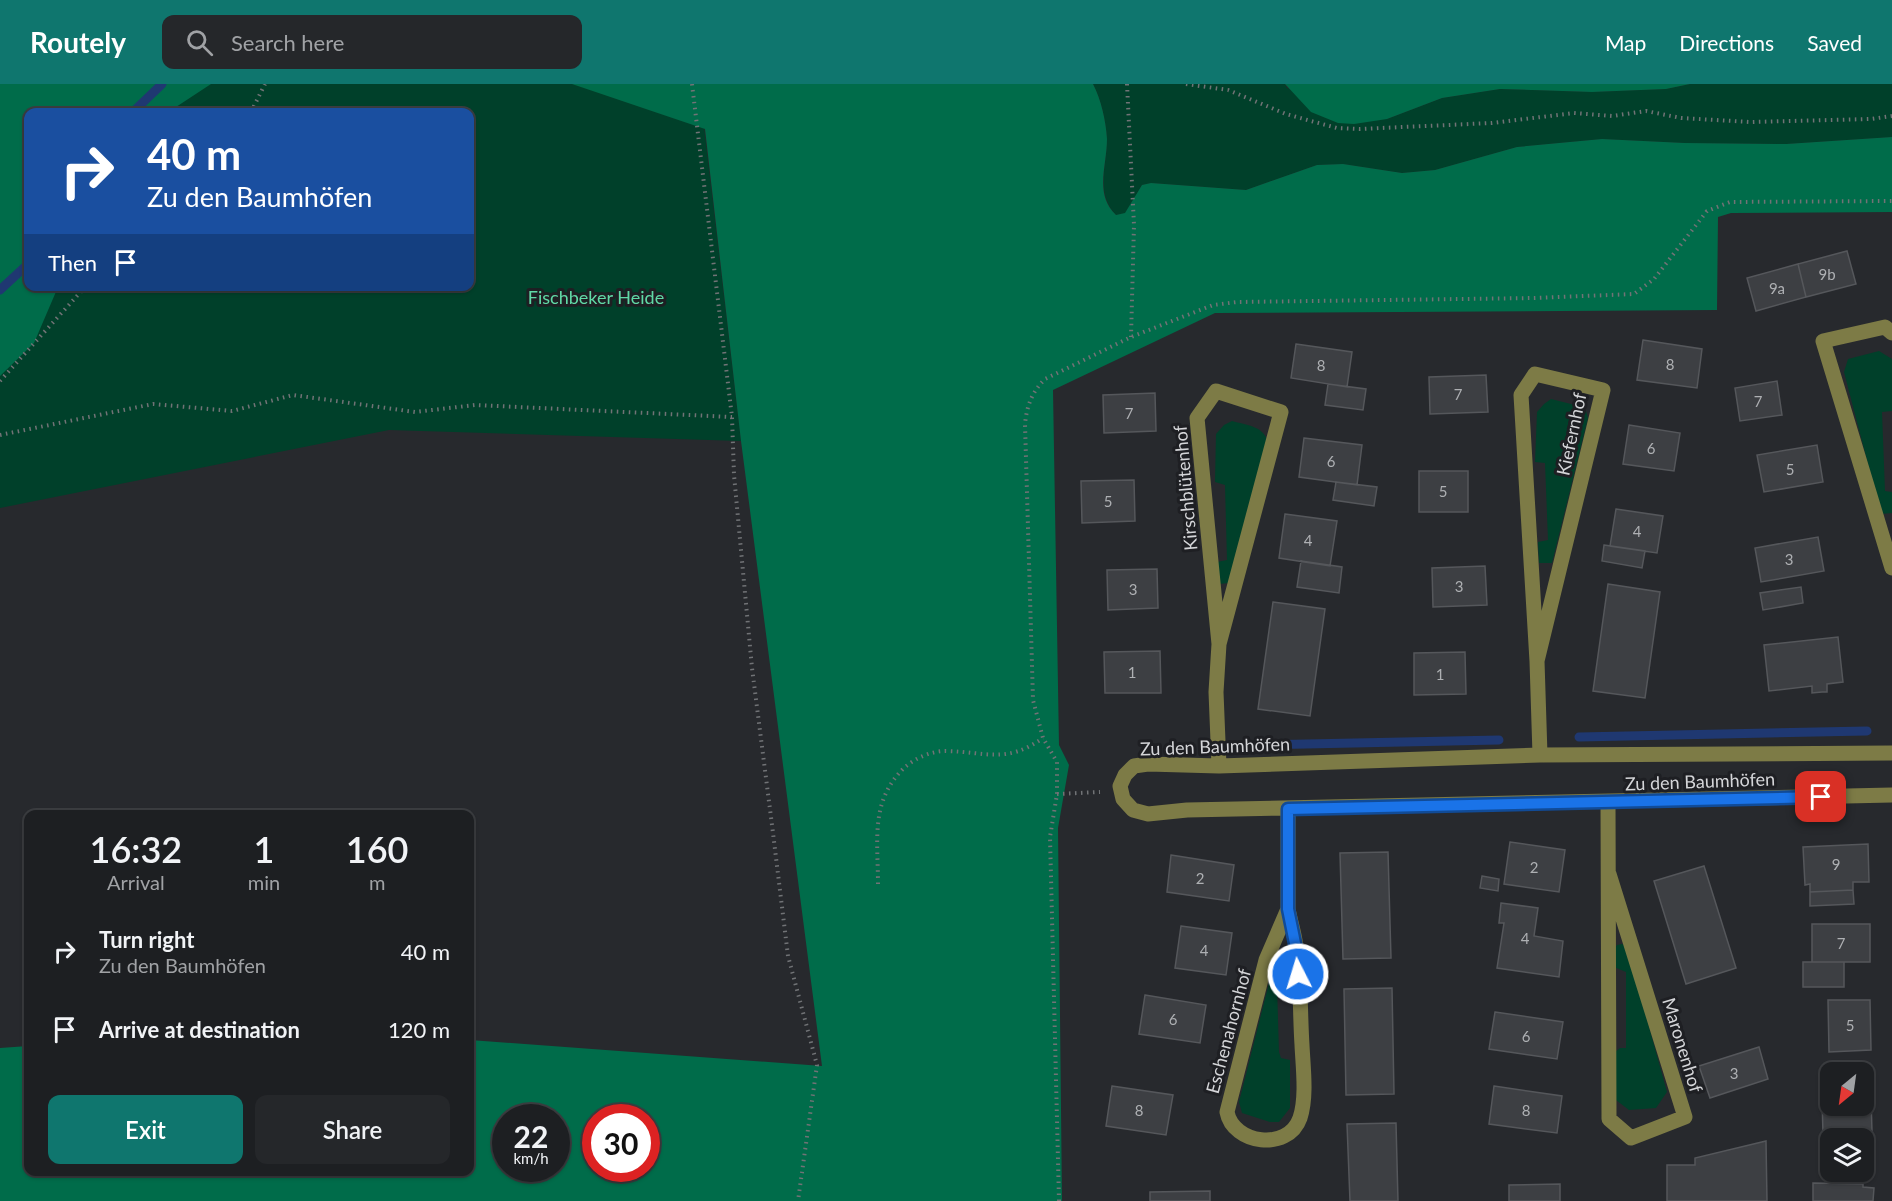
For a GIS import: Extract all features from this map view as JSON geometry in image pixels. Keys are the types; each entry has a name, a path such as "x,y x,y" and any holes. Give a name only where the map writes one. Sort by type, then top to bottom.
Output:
{"street":[{"path":"1892,333 1885,327 1823,341 1892,568"},
{"name":"Kiefernhof","path":"1537,662 1603,390 1535,374 1521,395 1537,662 1540,755"},
{"name":"Kirschblütenhof","path":"1219,644 1281,412 1216,391 1197,418 1219,644 1216,692 1219,766"},
{"name":"Zu den Baumhöfen","path":"1892,753 1540,755 1219,766 1148,764 1134,766 1125,775 1120,786 1123,799 1133,810 1148,814 1187,810 1892,795"},
{"name":"Maronenhof","path":"1608,802 1609,1119 1631,1138 1685,1117 1609,874"},
{"name":"Eschenahornhof","path":"1288,809 1288,909 1297,953 1304,1081 1300,1118 1296,1125 1283,1138 1268,1140 1240,1132 1228,1119 1227,1112 1266,960 1288,909"}],"path":[{"path":"253,108 265,84"},
{"path":"692,84 732,417 734,475 752,668 787,944 817,1065 798,1201"},
{"path":"1127,84 1134,225 1131,338"},
{"path":"1186,84 1228,90 1294,116 1337,128 1359,129 1492,123 1574,114 1612,116 1646,111 1681,118 1750,122 1870,119 1892,116"},
{"path":"1059,1201 1050,837 1057,794 1058,762 1043,738 1033,700 1025,424 1028,405 1035,389 1046,379 1131,338 1213,305 1237,302 1535,298 1634,294 1654,279 1707,211 1730,202 1892,201"},
{"path":"0,381 81,291"},
{"path":"0,435 153,404 232,411 292,395 415,412 475,405 732,417"},
{"path":"878,884 878,814 890,784 909,764 925,755 944,751 1012,754 1028,749 1043,738"},
{"path":"1057,794 1121,791"}],"green space":[{"name":"Fischbeker Heide","path":"0,84 699,84 741,441 389,430 0,508"},
{"path":"0,84 211,84 175,108 24,108 24,291 56,291 34,343 0,376"},
{"path":"572,84 1093,84 1101,103 1107,139 1103,189 1109,207 1116,215 1125,213 1142,185 1151,183 1246,190 1317,165 1343,164 1402,173 1435,170 1517,147 1602,139 1786,144 1892,137 1892,212 1731,213 1718,217 1717,310 1215,313 1053,390 1059,745 1069,765 1058,828 1062,1201 0,1201 0,1048 24,1046 24,1176 474,1176 474,1040 822,1066 741,441 705,129"},
{"path":"1093,84 1285,84 1287,88 1387,119 1442,98 1500,89 1592,92 1666,89 1690,84 1892,84 1892,137 1786,144 1602,139 1517,147 1435,170 1402,173 1343,164 1317,165 1246,190 1151,183 1142,185 1125,214 1116,215 1106,198 1104,188 1107,139 1101,103"},
{"path":"1285,84 1690,84 1666,89 1592,92 1500,89 1442,98 1387,119 1354,124 1338,123 1311,112"},
{"path":"1879,351 1892,359 1892,411 1882,412 1885,491 1892,492 1892,513 1881,514 1844,372 1848,359"},
{"path":"1551,399 1579,406 1586,411 1588,418 1552,563 1539,563 1538,542 1548,540 1545,463 1535,462 1537,412"},
{"path":"1232,421 1259,430 1268,443 1230,583 1218,584 1217,562 1227,560 1225,485 1215,482 1216,434 1224,425"},
{"path":"1622,944 1627,947 1667,1092 1656,1108 1629,1110 1616,1100 1615,1052 1620,1048 1626,1048 1626,972 1614,967 1614,949 1617,945"},
{"path":"1280,956 1290,959 1290,978 1282,979 1277,986 1279,1052 1281,1058 1290,1060 1290,1108 1279,1122 1270,1122 1242,1113 1239,1102 1275,959"}],"building":[{"path":"1847,251 1856,284 1806,297 1798,264"},
{"path":"1798,264 1806,297 1756,311 1747,278"},
{"path":"1643,340 1702,349 1697,388 1637,380"},
{"path":"1296,344 1352,352 1347,387 1291,378"},
{"path":"1486,375 1488,412 1430,414 1429,377"},
{"path":"1777,381 1782,415 1740,421 1735,388"},
{"path":"1328,384 1366,389 1363,410 1325,405"},
{"path":"1155,393 1156,431 1104,433 1103,395"},
{"path":"1629,425 1680,433 1674,471 1623,464"},
{"path":"1304,438 1362,445 1357,485 1299,477"},
{"path":"1817,445 1823,482 1764,492 1757,455"},
{"path":"1419,471 1468,471 1468,512 1419,512"},
{"path":"1134,480 1135,521 1082,523 1081,481"},
{"path":"1336,482 1377,487 1374,506 1333,500"},
{"path":"1616,509 1663,516 1657,553 1610,546"},
{"path":"1285,514 1337,521 1330,566 1279,558"},
{"path":"1818,537 1824,571 1761,582 1755,548"},
{"path":"1604,545 1645,551 1642,568 1602,561"},
{"path":"1301,561 1342,567 1339,593 1297,587"},
{"path":"1485,566 1487,605 1433,607 1432,568"},
{"path":"1157,569 1158,608 1108,610 1107,570"},
{"path":"1608,584 1660,592 1645,698 1593,691"},
{"path":"1801,587 1803,603 1763,610 1760,593"},
{"path":"1273,602 1325,609 1310,716 1258,709"},
{"path":"1838,637 1843,682 1827,684 1827,692 1812,693 1812,686 1769,691 1764,645"},
{"path":"1160,651 1161,693 1105,693 1104,652"},
{"path":"1465,652 1466,694 1414,695 1414,653"},
{"path":"1510,842 1565,850 1559,892 1504,884"},
{"path":"1868,844 1869,882 1853,882 1853,890 1810,892 1810,884 1805,885 1803,847"},
{"path":"1388,852 1391,958 1343,959 1340,853"},
{"path":"1171,855 1234,865 1229,901 1167,892"},
{"path":"1704,866 1736,968 1686,984 1654,881"},
{"path":"1482,876 1499,879 1498,891 1480,888"},
{"path":"1853,890 1854,904 1810,906 1810,892"},
{"path":"1501,903 1538,908 1534,936 1563,941 1559,977 1497,968 1504,923 1499,923"},
{"path":"1812,924 1870,924 1870,962 1812,962"},
{"path":"1181,926 1232,933 1226,975 1175,968"},
{"path":"1803,962 1844,962 1844,987 1803,987"},
{"path":"1392,988 1394,1094 1346,1095 1344,989"},
{"path":"1145,995 1206,1005 1200,1043 1139,1034"},
{"path":"1828,1000 1870,1000 1871,1050 1829,1052"},
{"path":"1495,1012 1563,1022 1557,1059 1489,1049"},
{"path":"1759,1047 1768,1079 1710,1098 1699,1066"},
{"path":"1112,1086 1173,1095 1166,1135 1106,1126"},
{"path":"1494,1086 1562,1096 1557,1133 1489,1124"},
{"path":"1822,1116 1872,1116 1872,1128 1823,1128"},
{"path":"1396,1123 1398,1201 1350,1201 1347,1124"},
{"path":"1766,1141 1767,1201 1667,1201 1667,1165 1695,1165 1695,1158"},
{"path":"1813,1183 1863,1184 1863,1187 1874,1188 1873,1201 1813,1201"},
{"path":"1560,1184 1560,1201 1509,1201 1509,1185"},
{"path":"1210,1191 1210,1201 1150,1201 1150,1192"}],"waterway":[{"path":"137,108 162,84"},
{"path":"0,290 24,268"},
{"path":"1579,737 1867,731"},
{"path":"1256,745 1499,740"}],"route":[{"path":"1298,974 1297,953 1288,909 1288,809 1821,797"}]}
